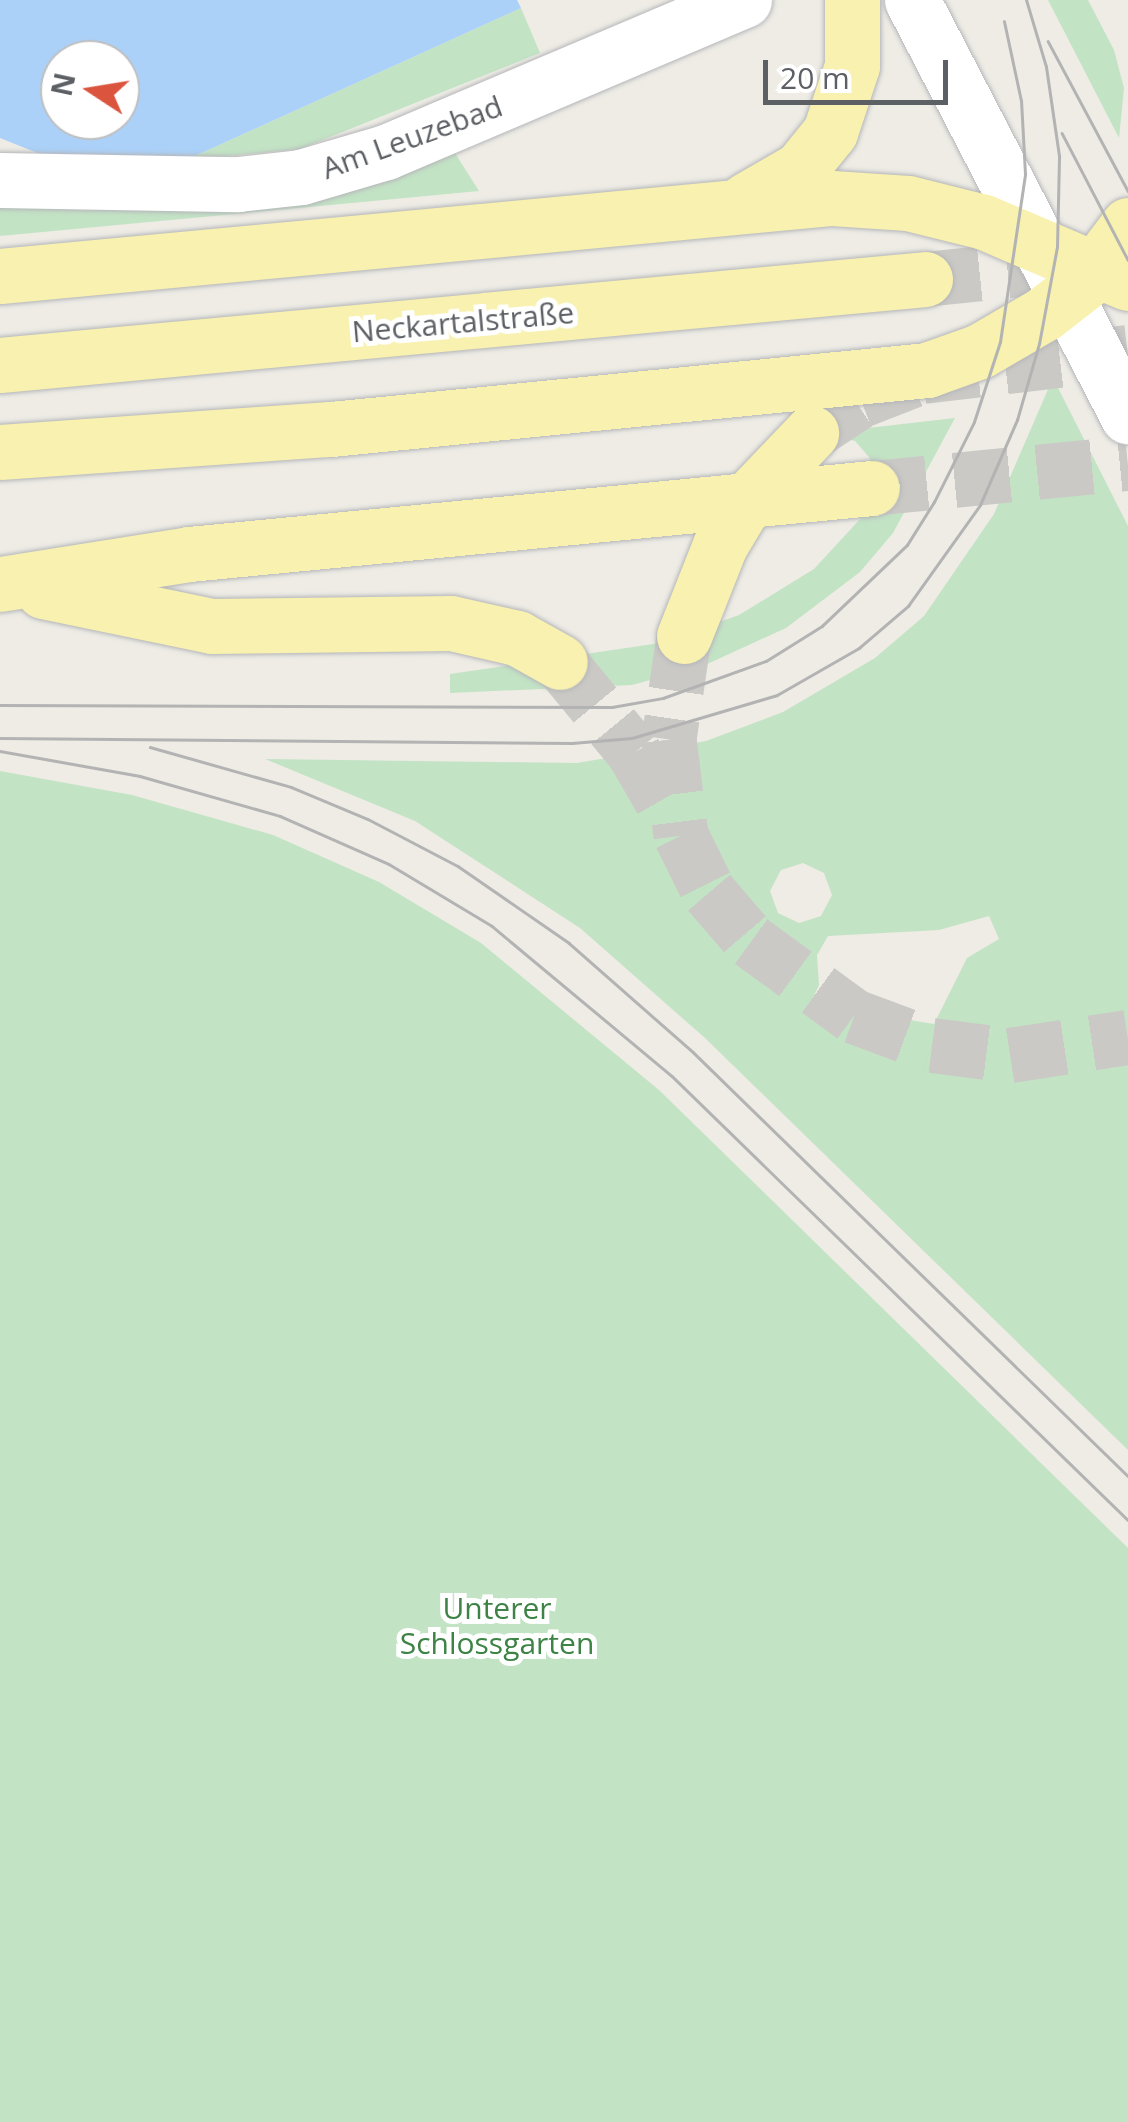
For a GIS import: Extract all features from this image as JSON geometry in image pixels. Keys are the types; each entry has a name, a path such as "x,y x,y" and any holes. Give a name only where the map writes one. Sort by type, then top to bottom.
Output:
{"main road":[{"path":"728,206 778,185 818,152 842,107 852,66 852,0"},
{"path":"0,276 728,206 889,201 1029,237 1105,268"},
{"path":"0,452 289,433 894,375 980,351 1105,268"},
{"name":"Neckartalstraße","path":"0,365 925,280"},
{"path":"684,636 746,500 811,433"},
{"path":"0,586 190,554 872,488"},
{"path":"0,586 79,596 212,626 358,622 487,630 560,662"}],"street":[{"name":"Am Leuzebad","path":"0,180 238,184 301,177 386,152 744,0"},
{"path":"921,18 1029,237"},
{"path":"1105,268 1128,416"}],"green space":[{"path":"1048,0 1088,0 1114,50 1124,88 1119,138"},
{"path":"521,8 540,53 300,149 186,160"},
{"path":"453,150 479,191 0,236 0,201"},
{"path":"1053,378 1128,526 1128,1450 705,1038 580,928 415,821 265,759 577,763 706,741 783,712 875,658 924,616 994,514","holes":["803,863 824,873 832,895 821,916 799,923 778,913 770,891 781,870","989,916 999,939 967,958 934,1024 860,1012 828,1029 807,1011 819,985 817,955 828,936 939,930"]},
{"path":"955,418 893,533 860,572 786,628 705,665 632,685 450,693 450,674 660,643 739,615 814,569 862,517 873,467 869,457 855,441 824,433"},
{"name":"Unterer Schlossgarten","path":"0,771 132,795 273,835 379,882 481,943 659,1090 1128,1548 1128,2122 0,2122"}],"water":[{"path":"0,0 517,0 521,8 186,160 50,158 0,138"}],"tunnel":[{"path":"925,279 1095,261"},
{"path":"811,433 861,400 923,376 1128,352"},
{"path":"872,488 1128,463"},
{"path":"684,636 669,739 681,835 709,892 751,941 854,1016 932,1045 1010,1055 1128,1037"},
{"path":"560,662 634,752 668,811"}],"tram line":[{"path":"0,738 572,743 632,738 777,695 859,648 908,606 980,505 1017,420 1039,344 1057,247 1059,156 1046,67 1026,0"},
{"path":"0,705 612,707 663,698 766,661 822,626 907,545 934,502 974,422 1000,342 1025,174 1021,101 1004,22"},
{"path":"1048,41 1128,191"},
{"path":"1062,133 1128,260"},
{"path":"150,747 291,787 368,819 458,866 569,943 693,1052 1128,1476"},
{"path":"0,751 140,776 280,816 389,864 492,926 672,1076 1128,1520"}]}
